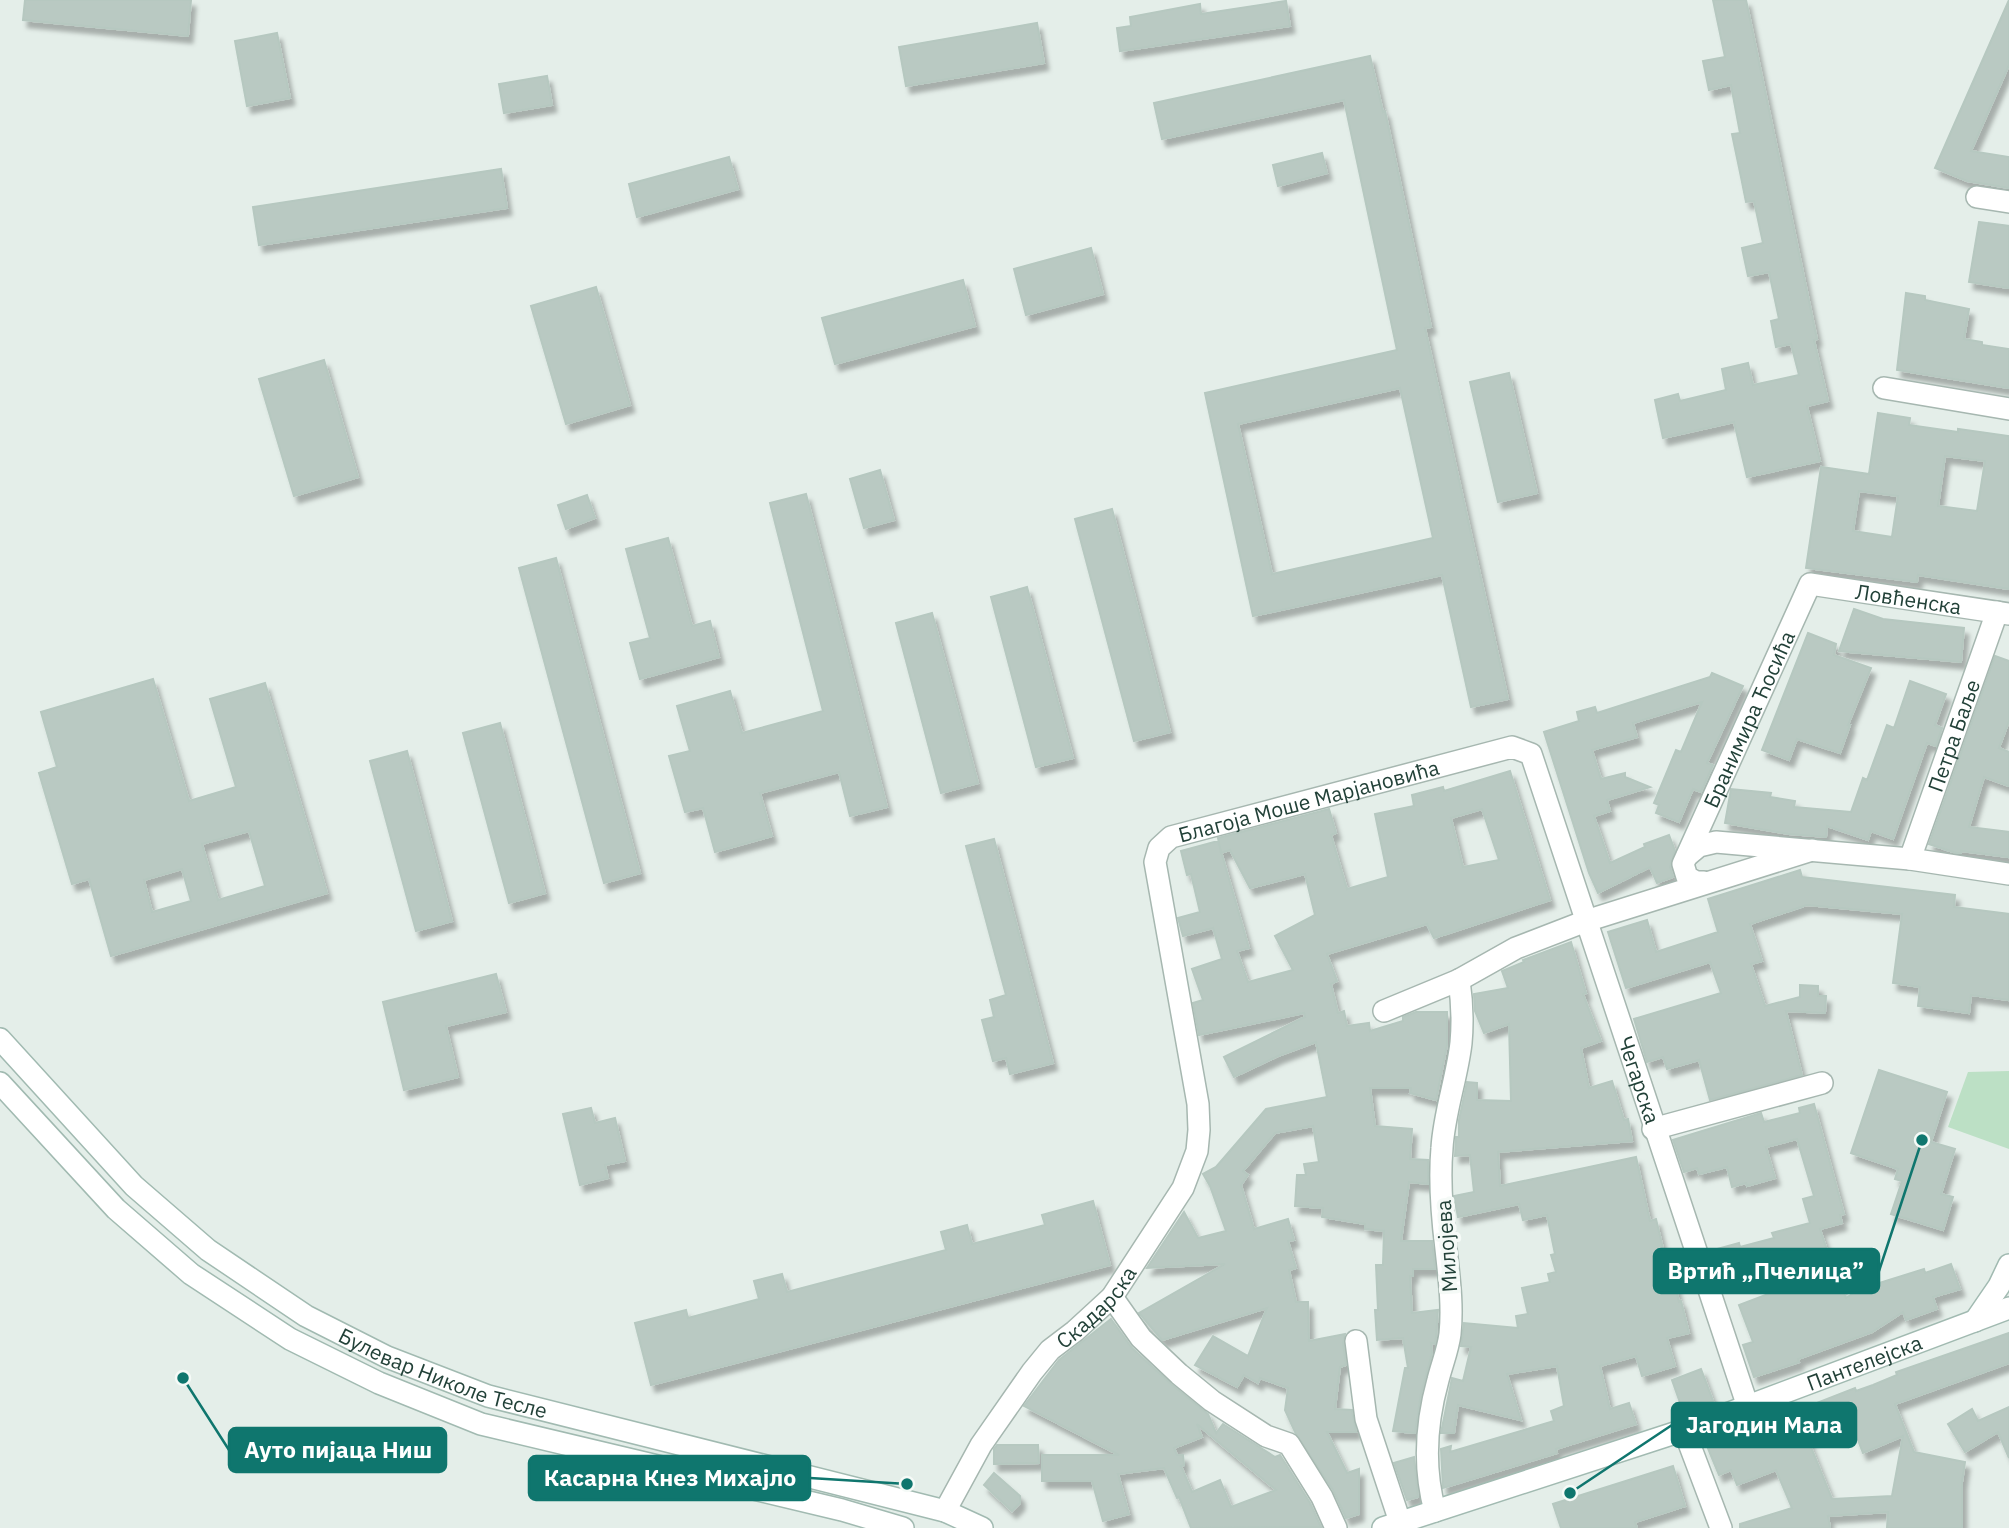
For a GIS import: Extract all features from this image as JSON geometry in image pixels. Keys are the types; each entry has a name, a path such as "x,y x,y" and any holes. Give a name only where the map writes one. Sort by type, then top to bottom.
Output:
{"street":[{"path":"1977,197 2009,202"},
{"path":"1884,387 2009,409"},
{"name":"Ловћенска","path":"1810,584 2003,613"},
{"name":"Бранимира Ћосића","path":"1688,856 1810,584"},
{"name":"Петра Баље","path":"1910,859 2003,613"},
{"name":"Благоја Моше Марјановића","path":"1194,1084 1155,862 1156,853 1165,841 1171,837 1505,748 1512,747 1531,754"},
{"name":"Чегарска","path":"1531,754 1653,1129 1748,1407"},
{"path":"1704,883 1687,877 1684,864 1699,846 1716,842 1910,859 2009,874"},
{"path":"1384,1011 1459,980 1516,948 1586,921 1812,850"},
{"name":"Милојева","path":"1435,1511 1429,1489 1427,1450 1431,1415 1438,1379 1447,1354 1450,1331 1451,1309 1442,1217 1442,1147 1461,1045 1463,1010 1459,980"},
{"name":"Булевар Николе Тесле","path":"0,1039 134,1186 208,1250 306,1316 387,1357 488,1396 945,1511 982,1528"},
{"name":"Булевар Николе Тесле","path":"0,1083 116,1209 191,1274 289,1339 357,1372 481,1424 842,1510 903,1528"},
{"path":"1653,1129 1822,1083"},
{"name":"Скадарска","path":"945,1511 981,1445 1032,1372 1050,1350 1076,1331 1112,1297 1183,1188 1192,1168 1199,1130 1194,1084"},
{"path":"1975,1321 2000,1286 2009,1265"},
{"path":"1112,1297 1141,1339 1179,1374 1212,1401 1266,1436 1289,1444 1316,1486 1336,1528"},
{"name":"Пантелејска","path":"1356,1341 1366,1419 1392,1525 1684,1430 2009,1308"},
{"path":"1684,1430 1721,1528"}],"green space":[{"path":"2009,1071 2009,1149 1948,1127 1968,1072"}],"building":[{"path":"25,0 191,0 188,36 23,20"},
{"path":"1713,0 1746,0 1828,401 1807,406 1820,461 1747,477 1734,422 1663,438 1655,400 1678,394 1680,401 1726,390 1722,369 1748,363 1753,385 1799,375 1791,344 1776,347 1771,321 1779,319 1769,272 1748,276 1742,248 1763,243 1754,201 1746,202 1732,134 1740,133 1731,85 1709,90 1703,61 1725,57"},
{"path":"2009,0 2009,65 1971,151 2009,157 2009,188 1967,181 1935,168"},
{"path":"1286,1 1290,26 1120,51 1117,28 1131,26 1130,17 1200,4 1201,14"},
{"path":"1037,23 1044,63 906,86 899,47"},
{"path":"277,33 290,98 247,106 235,41"},
{"path":"1370,56 1383,112 1385,111 1431,327 1425,328 1508,699 1471,707 1442,575 1253,616 1205,393 1397,350 1344,100 1162,139 1154,103","holes":["1400,388 1433,538 1272,574 1238,424"]},
{"path":"547,76 552,105 504,113 499,84"},
{"path":"1322,153 1327,173 1278,186 1273,165"},
{"path":"729,157 738,189 637,217 629,184"},
{"path":"501,169 507,208 259,245 253,207"},
{"path":"1979,222 2009,226 2009,288 1969,282"},
{"path":"1091,248 1103,294 1026,315 1014,269"},
{"path":"963,280 975,326 835,364 822,318"},
{"path":"596,287 630,405 566,424 531,306"},
{"path":"1906,293 1925,296 1925,300 1969,309 1964,339 2009,349 2009,388 1897,370"},
{"path":"324,360 358,477 294,496 259,379"},
{"path":"1509,373 1537,493 1498,502 1470,382"},
{"path":"1878,413 1910,418 1909,425 2009,436 2009,589 1918,575 1917,582 1806,568 1821,467 1869,474","holes":["1945,456 1985,461 1977,511 1938,506","1859,491 1898,496 1892,537 1853,531"]},
{"path":"880,470 894,520 864,528 850,479"},
{"path":"806,494 887,807 850,816 839,772 760,793 772,836 715,852 703,808 685,812 669,756 690,751 677,706 730,691 742,733 823,711 770,503"},
{"path":"587,495 595,518 566,529 558,505"},
{"path":"1112,509 1170,732 1134,741 1075,519"},
{"path":"668,538 692,626 710,621 719,657 640,679 630,643 650,638 626,549"},
{"path":"556,558 640,873 604,883 519,568"},
{"path":"1027,587 1073,758 1036,767 991,597"},
{"path":"1854,609 1883,619 1964,628 1961,662 1839,651"},
{"path":"932,613 978,783 941,793 896,623"},
{"path":"1808,633 1836,644 1834,655 1871,668 1840,753 1797,739 1789,760 1762,750"},
{"path":"1995,656 2009,661 2009,721 1999,748 2009,752 2009,786 1984,777 1969,827 2009,832 2009,857 1961,851 1956,853 1929,844"},
{"path":"1712,673 1743,686 1707,763 1713,765 1701,792 1693,789 1679,822 1656,813 1659,805 1654,803 1676,750 1681,752 1702,702 1633,723 1637,737 1592,750 1601,779 1625,773 1625,777 1650,787 1607,800 1610,811 1594,816 1610,863 1645,847 1644,844 1669,835 1675,851 1670,867 1673,877 1657,883 1650,867 1598,893 1589,873 1544,732 1579,721 1577,712 1595,707 1597,713 1710,677"},
{"path":"153,679 189,801 236,787 210,699 265,683 327,893 111,956 89,879 72,884 39,773 57,767 41,712","holes":["249,831 265,886 218,900 202,844","182,869 191,901 152,912 144,880"]},
{"path":"1910,681 1946,694 1935,725 1942,728 1936,746 1927,743 1893,839 1871,831 1868,840 1827,826 1826,837 1789,834 1725,823 1731,789 1771,793 1770,797 1795,801 1794,807 1851,812 1863,778 1867,780 1887,725 1894,728"},
{"path":"500,723 545,893 509,903 463,733"},
{"path":"407,751 452,921 416,931 370,761"},
{"path":"1510,771 1550,900 1434,938 1427,924 1327,954 1337,981 1331,984 1338,1013 1344,1011 1347,1026 1369,1023 1370,1031 1403,1021 1403,1017 1416,1012 1447,1012 1447,1045 1436,1100 1410,1093 1411,1088 1370,1088 1375,1126 1412,1129 1410,1159 1428,1160 1428,1184 1409,1182 1401,1241 1432,1241 1435,1269 1413,1269 1413,1276 1410,1276 1412,1313 1438,1310 1435,1344 1431,1343 1432,1353 1421,1394 1415,1433 1393,1431 1405,1368 1408,1368 1403,1338 1377,1340 1376,1265 1383,1265 1384,1231 1365,1229 1365,1224 1322,1217 1323,1208 1295,1206 1297,1175 1306,1175 1304,1164 1319,1162 1313,1126 1275,1133 1243,1171 1248,1175 1241,1185 1254,1229 1288,1219 1294,1240 1288,1241 1296,1268 1289,1270 1296,1302 1308,1302 1309,1341 1345,1334 1343,1343 1346,1365 1340,1367 1335,1409 1352,1410 1356,1432 1327,1432 1347,1473 1359,1469 1359,1514 1346,1518 1333,1490 1296,1434 1285,1410 1288,1388 1260,1378 1258,1383 1244,1375 1237,1387 1195,1365 1213,1336 1248,1356 1267,1308 1162,1340 1139,1313 1225,1264 1147,1268 1184,1212 1198,1238 1226,1231 1203,1174 1216,1167 1266,1109 1327,1097 1316,1042 1234,1077 1224,1057 1305,1017 1304,1013 1199,1035 1193,1003 1203,1000 1192,969 1222,959 1213,928 1183,936 1178,918 1200,912 1191,874 1187,875 1181,851 1218,841 1220,848 1218,838 1329,809 1336,833 1331,835 1347,889 1388,877 1375,814 1414,806 1412,795 1443,787 1444,791","holes":["1482,809 1499,860 1463,867 1451,818","1230,850 1250,888 1305,874 1315,915 1275,936 1293,970 1248,982 1237,951 1249,948 1221,853"]},
{"path":"994,839 1053,1063 1010,1074 1006,1058 993,1061 982,1020 994,1017 990,1000 1006,995 966,846"},
{"path":"1800,870 1802,877 1955,895 1954,907 2009,914 2009,1000 1971,995 1969,1013 1918,1006 1920,987 1893,983 1902,914 1807,905 1750,924 1762,961 1751,964 1765,1006 1800,997 1800,985 1818,986 1818,996 1826,996 1825,1013 1786,1011 1802,1075 1710,1100 1699,1060 1667,1069 1663,1057 1647,1062 1634,1019 1721,993 1710,962 1626,988 1608,932 1647,920 1656,952 1718,932 1708,899"},
{"path":"1571,942 1586,993 1583,994 1601,1041 1581,1048 1589,1088 1612,1081 1624,1120 1628,1119 1632,1141 1498,1152 1500,1186 1636,1157 1650,1221 1656,1219 1665,1257 1669,1256 1689,1333 1667,1338 1675,1366 1642,1376 1636,1356 1600,1366 1610,1409 1629,1403 1636,1424 1556,1449 1557,1453 1443,1488 1441,1449 1451,1446 1450,1452 1554,1421 1551,1411 1564,1406 1557,1366 1507,1374 1521,1420 1458,1405 1454,1433 1441,1433 1452,1378 1463,1381 1471,1347 1461,1346 1464,1323 1518,1328 1516,1316 1528,1314 1522,1288 1550,1282 1548,1274 1556,1272 1551,1255 1555,1254 1547,1215 1523,1220 1519,1204 1458,1217 1454,1196 1474,1192 1470,1155 1455,1156 1467,1082 1477,1083 1477,1100 1511,1101 1509,1024 1484,1033 1475,1011 1474,994 1508,988 1502,971"},
{"path":"496,974 506,1012 446,1026 458,1077 404,1090 383,1002"},
{"path":"1879,1070 1947,1092 1931,1142 1955,1149 1941,1194 1953,1197 1943,1230 1891,1214 1902,1181 1895,1179 1898,1169 1851,1153"},
{"path":"1814,1104 1844,1214 1840,1215 1842,1223 1820,1229 1827,1250 1719,1278 1710,1251 1774,1238 1772,1233 1810,1223 1803,1199 1814,1196 1797,1139 1766,1147 1775,1178 1732,1187 1727,1167 1699,1174 1697,1168 1684,1172 1673,1140 1761,1113 1764,1122 1800,1113 1799,1108"},
{"path":"591,1108 595,1123 615,1118 625,1161 605,1165 608,1178 580,1185 563,1114"},
{"path":"1093,1201 1110,1265 651,1385 635,1323 686,1310 688,1318 759,1299 754,1281 782,1274 787,1292 946,1250 941,1232 967,1225 972,1244 1045,1225 1042,1215"},
{"path":"1951,1264 1960,1289 1933,1297 1937,1309 1906,1320 1903,1312 1872,1332 1754,1377 1743,1345 1753,1342 1739,1305 1834,1269 1846,1298 1870,1282 1873,1285 1924,1269 1925,1273"},
{"path":"1111,1319 1132,1348 1208,1414 1216,1433 1223,1424 1275,1457 1280,1455 1310,1503 1321,1527 1191,1528 1164,1468 1118,1474 1129,1514 1103,1521 1092,1481 1042,1481 1042,1455 1119,1455 1024,1406 1059,1360","holes":["1197,1424 1276,1490 1231,1507 1220,1480 1192,1492 1181,1466 1184,1465 1183,1455 1177,1455 1174,1448 1202,1437"]},
{"path":"2009,1333 2009,1363 1895,1404 1914,1452 1965,1462 1962,1528 1887,1528 1888,1512 1828,1516 1830,1528 1740,1528 1740,1524 1792,1508 1776,1470 1737,1485 1731,1470 1719,1475 1707,1446 1855,1388 1856,1391 1873,1385 1897,1375 1896,1372","holes":["1851,1422 1863,1453 1903,1436 1892,1496 1832,1499 1808,1440"]},
{"path":"1701,1369 1713,1401 1683,1411 1672,1380"},
{"path":"2009,1407 2009,1458 1998,1432 1965,1452 1948,1424 1972,1409 1978,1421"},
{"path":"997,1445 1038,1445 1039,1463 994,1464 994,1449"},
{"path":"1414,1457 1418,1497 1407,1500 1394,1463"},
{"path":"1673,1466 1685,1506 1635,1522 1637,1528 1561,1528 1553,1504"},
{"path":"994,1473 1020,1496 1020,1503 1012,1511 984,1485"}],"place":[{"name":"Вртић „Пчелица”","path":"1922,1140"},
{"name":"Ауто пијаца Ниш","path":"183,1378"},
{"name":"Касарна Кнез Михајло","path":"907,1484"},
{"name":"Јагодин Мала","path":"1570,1493"}]}
